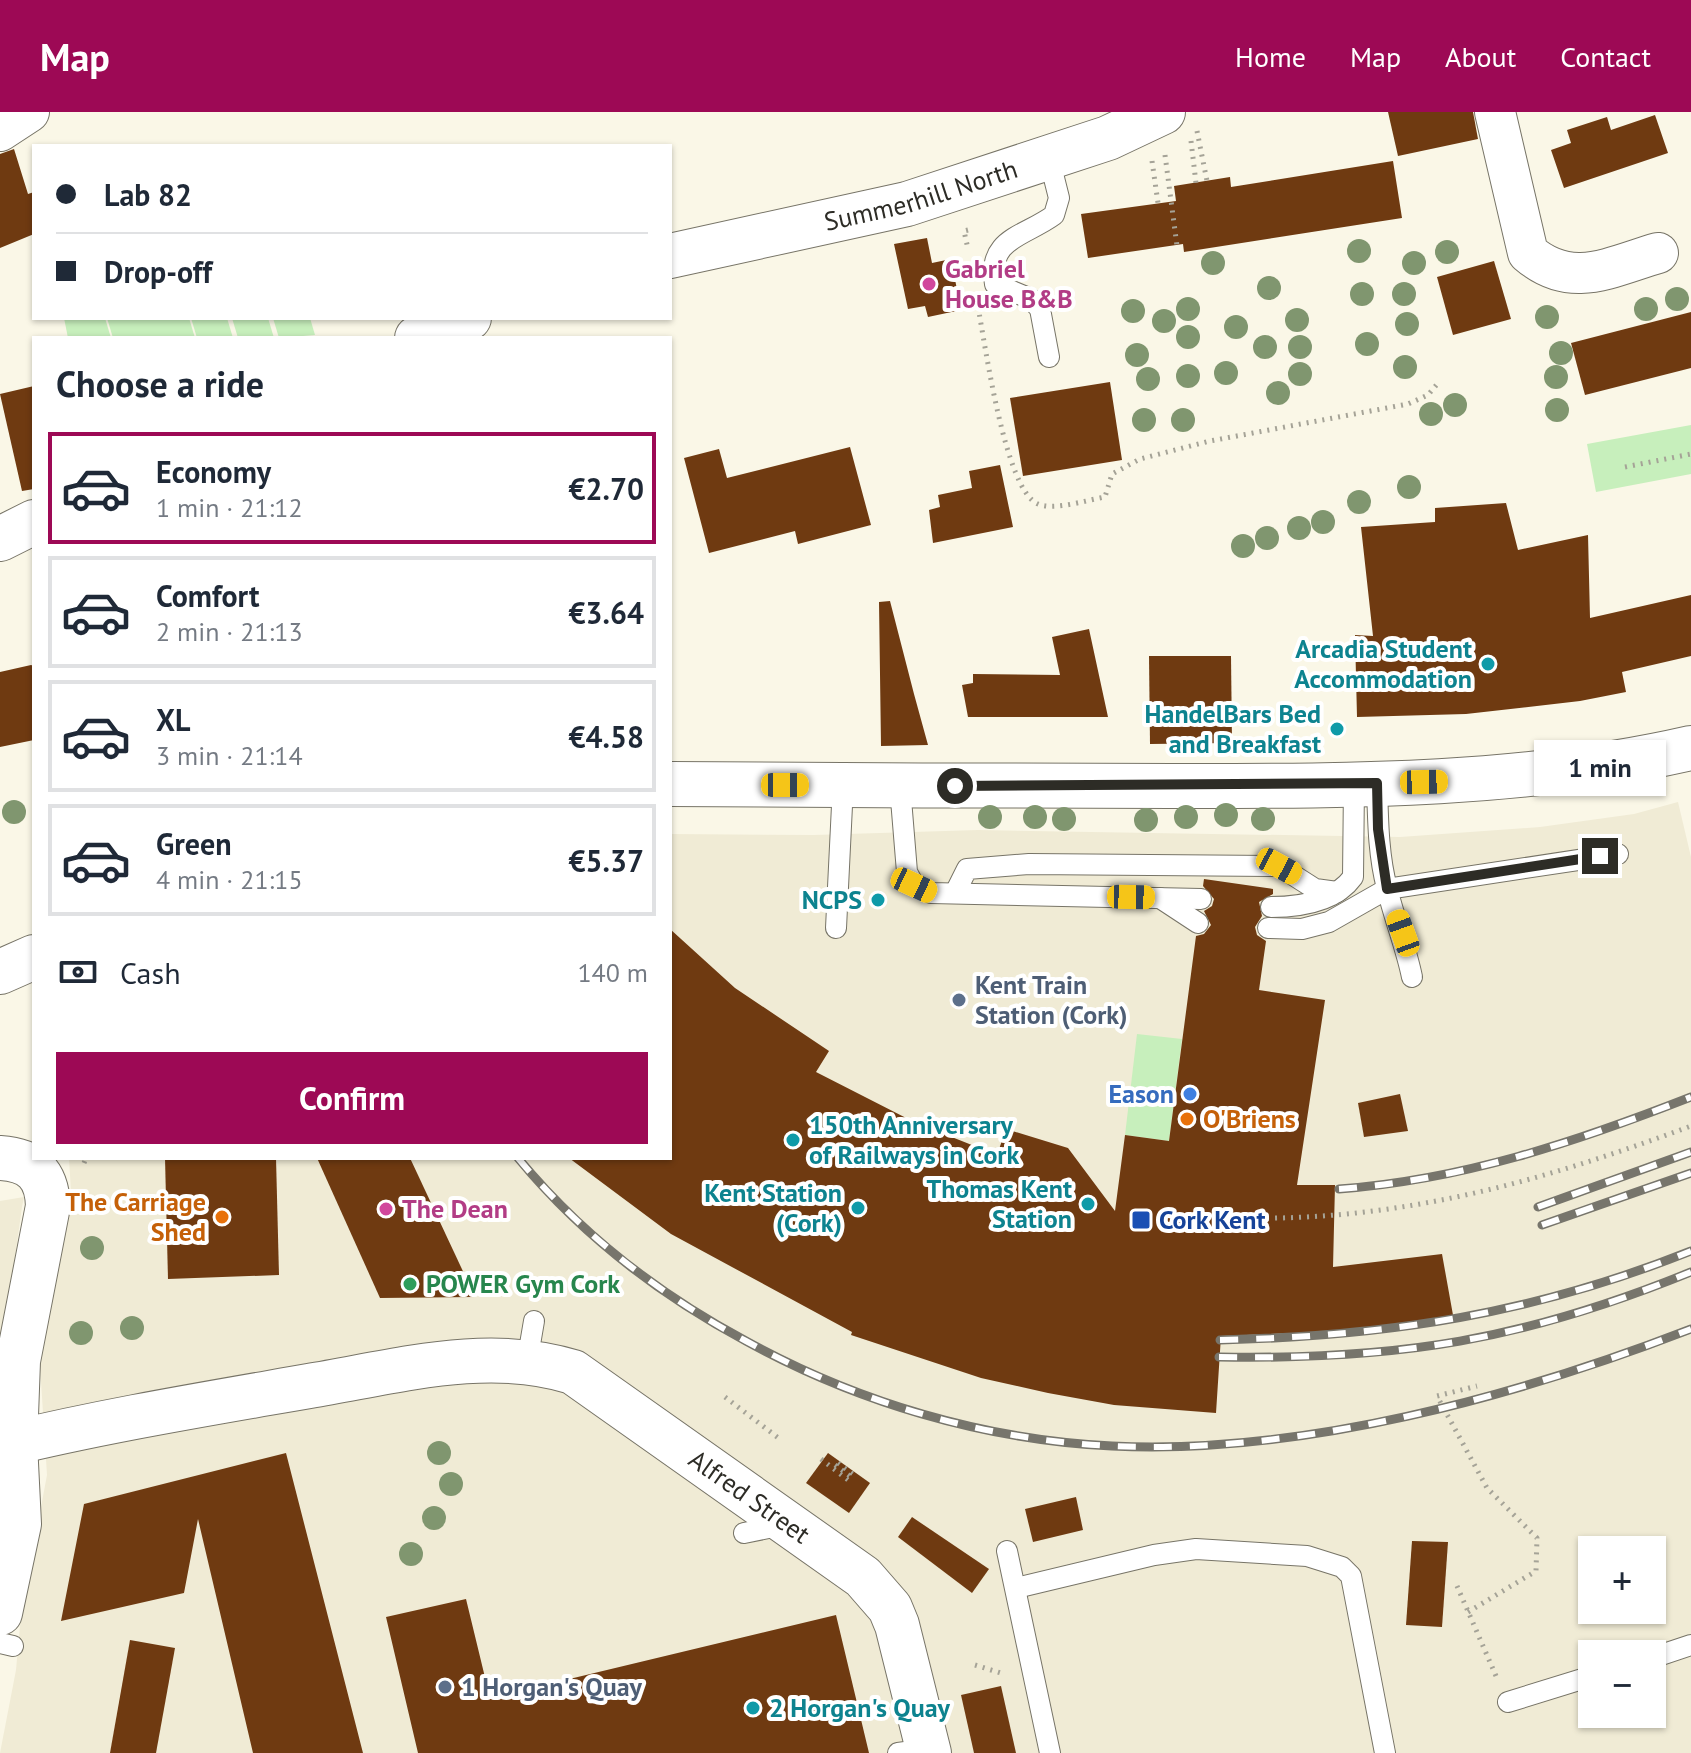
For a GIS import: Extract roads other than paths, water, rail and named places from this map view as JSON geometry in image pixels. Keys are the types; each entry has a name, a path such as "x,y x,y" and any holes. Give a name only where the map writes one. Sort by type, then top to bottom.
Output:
{"main road":[{"name":"Summerhill North","path":"672,256 907,204 1108,138 1173,134"},
{"path":"422,336 464,320"},
{"path":"0,539 32,523"},
{"path":"672,784 900,787 1365,783 1540,774 1691,748"},
{"path":"0,972 32,958"},
{"path":"0,1158 33,1166 47,1187 48,1206 18,1361 8,1444 19,1524 4,1634"},
{"name":"Alfred Street","path":"8,1444 222,1401 460,1362 530,1342 863,1577 890,1608 919,1752"}],"street":[{"path":"0,131 29,112"},
{"path":"1495,112 1528,253 1542,266 1556,273 1584,274 1658,253"}],"lane":[{"path":"1049,158 1059,198 1054,215 1001,247 992,268 995,284 1031,299 1040,309 1049,357"},
{"path":"1365,783 1378,829 1387,889 1403,933 1412,977"},
{"path":"1271,907 1310,904 1337,892 1353,877 1365,783"},
{"path":"836,928 843,785"},
{"path":"900,787 907,872 914,885 931,893 1201,899"},
{"path":"1268,928 1302,929 1329,922 1387,889 1618,854"},
{"path":"955,893 967,869 1029,864 1279,866 1315,889 1337,892"},
{"path":"1160,898 1198,923"},
{"path":"744,1533 787,1524"},
{"path":"1016,1588 1154,1555 1196,1549 1307,1556 1342,1567 1351,1576 1385,1753"},
{"path":"1007,1551 1050,1753"},
{"path":"1666,1653 1691,1645"},
{"path":"1508,1702 1578,1680"}],"railway":[{"path":"1339,1189 1474,1168 1562,1144 1691,1097"},
{"path":"1538,1207 1691,1152"},
{"path":"520,1160 568,1212 623,1260 683,1304 746,1341 788,1363 877,1399 923,1414 1016,1436 1112,1446 1184,1446 1258,1441 1332,1431 1481,1398 1553,1377 1691,1329"},
{"path":"1542,1225 1691,1173"},
{"path":"1220,1340 1343,1333 1460,1318 1575,1291 1691,1251"},
{"path":"1219,1357 1345,1355 1460,1341 1516,1330 1572,1314 1691,1272"}],"place":[{"name":"Gabriel House B&B","path":"929,284"},
{"name":"Arcadia Student Accommodation","path":"1488,664"},
{"name":"HandelBars Bed and Breakfast","path":"1337,729"},
{"name":"NCPS","path":"878,900"},
{"name":"Kent Train Station (Cork)","path":"959,1000"},
{"name":"Eason","path":"1190,1094"},
{"name":"O'Briens","path":"1187,1119"},
{"name":"150th Anniversary of Railways in Cork","path":"793,1140"},
{"name":"Thomas Kent Station","path":"1088,1204"},
{"name":"Kent Station (Cork)","path":"858,1208"},
{"name":"The Dean","path":"386,1209"},
{"name":"The Carriage Shed","path":"222,1217"},
{"name":"Cork Kent","path":"1141,1220"},
{"name":"POWER Gym Cork","path":"410,1284"},
{"name":"1 Horgan's Quay","path":"445,1687"},
{"name":"2 Horgan's Quay","path":"753,1708"}]}
